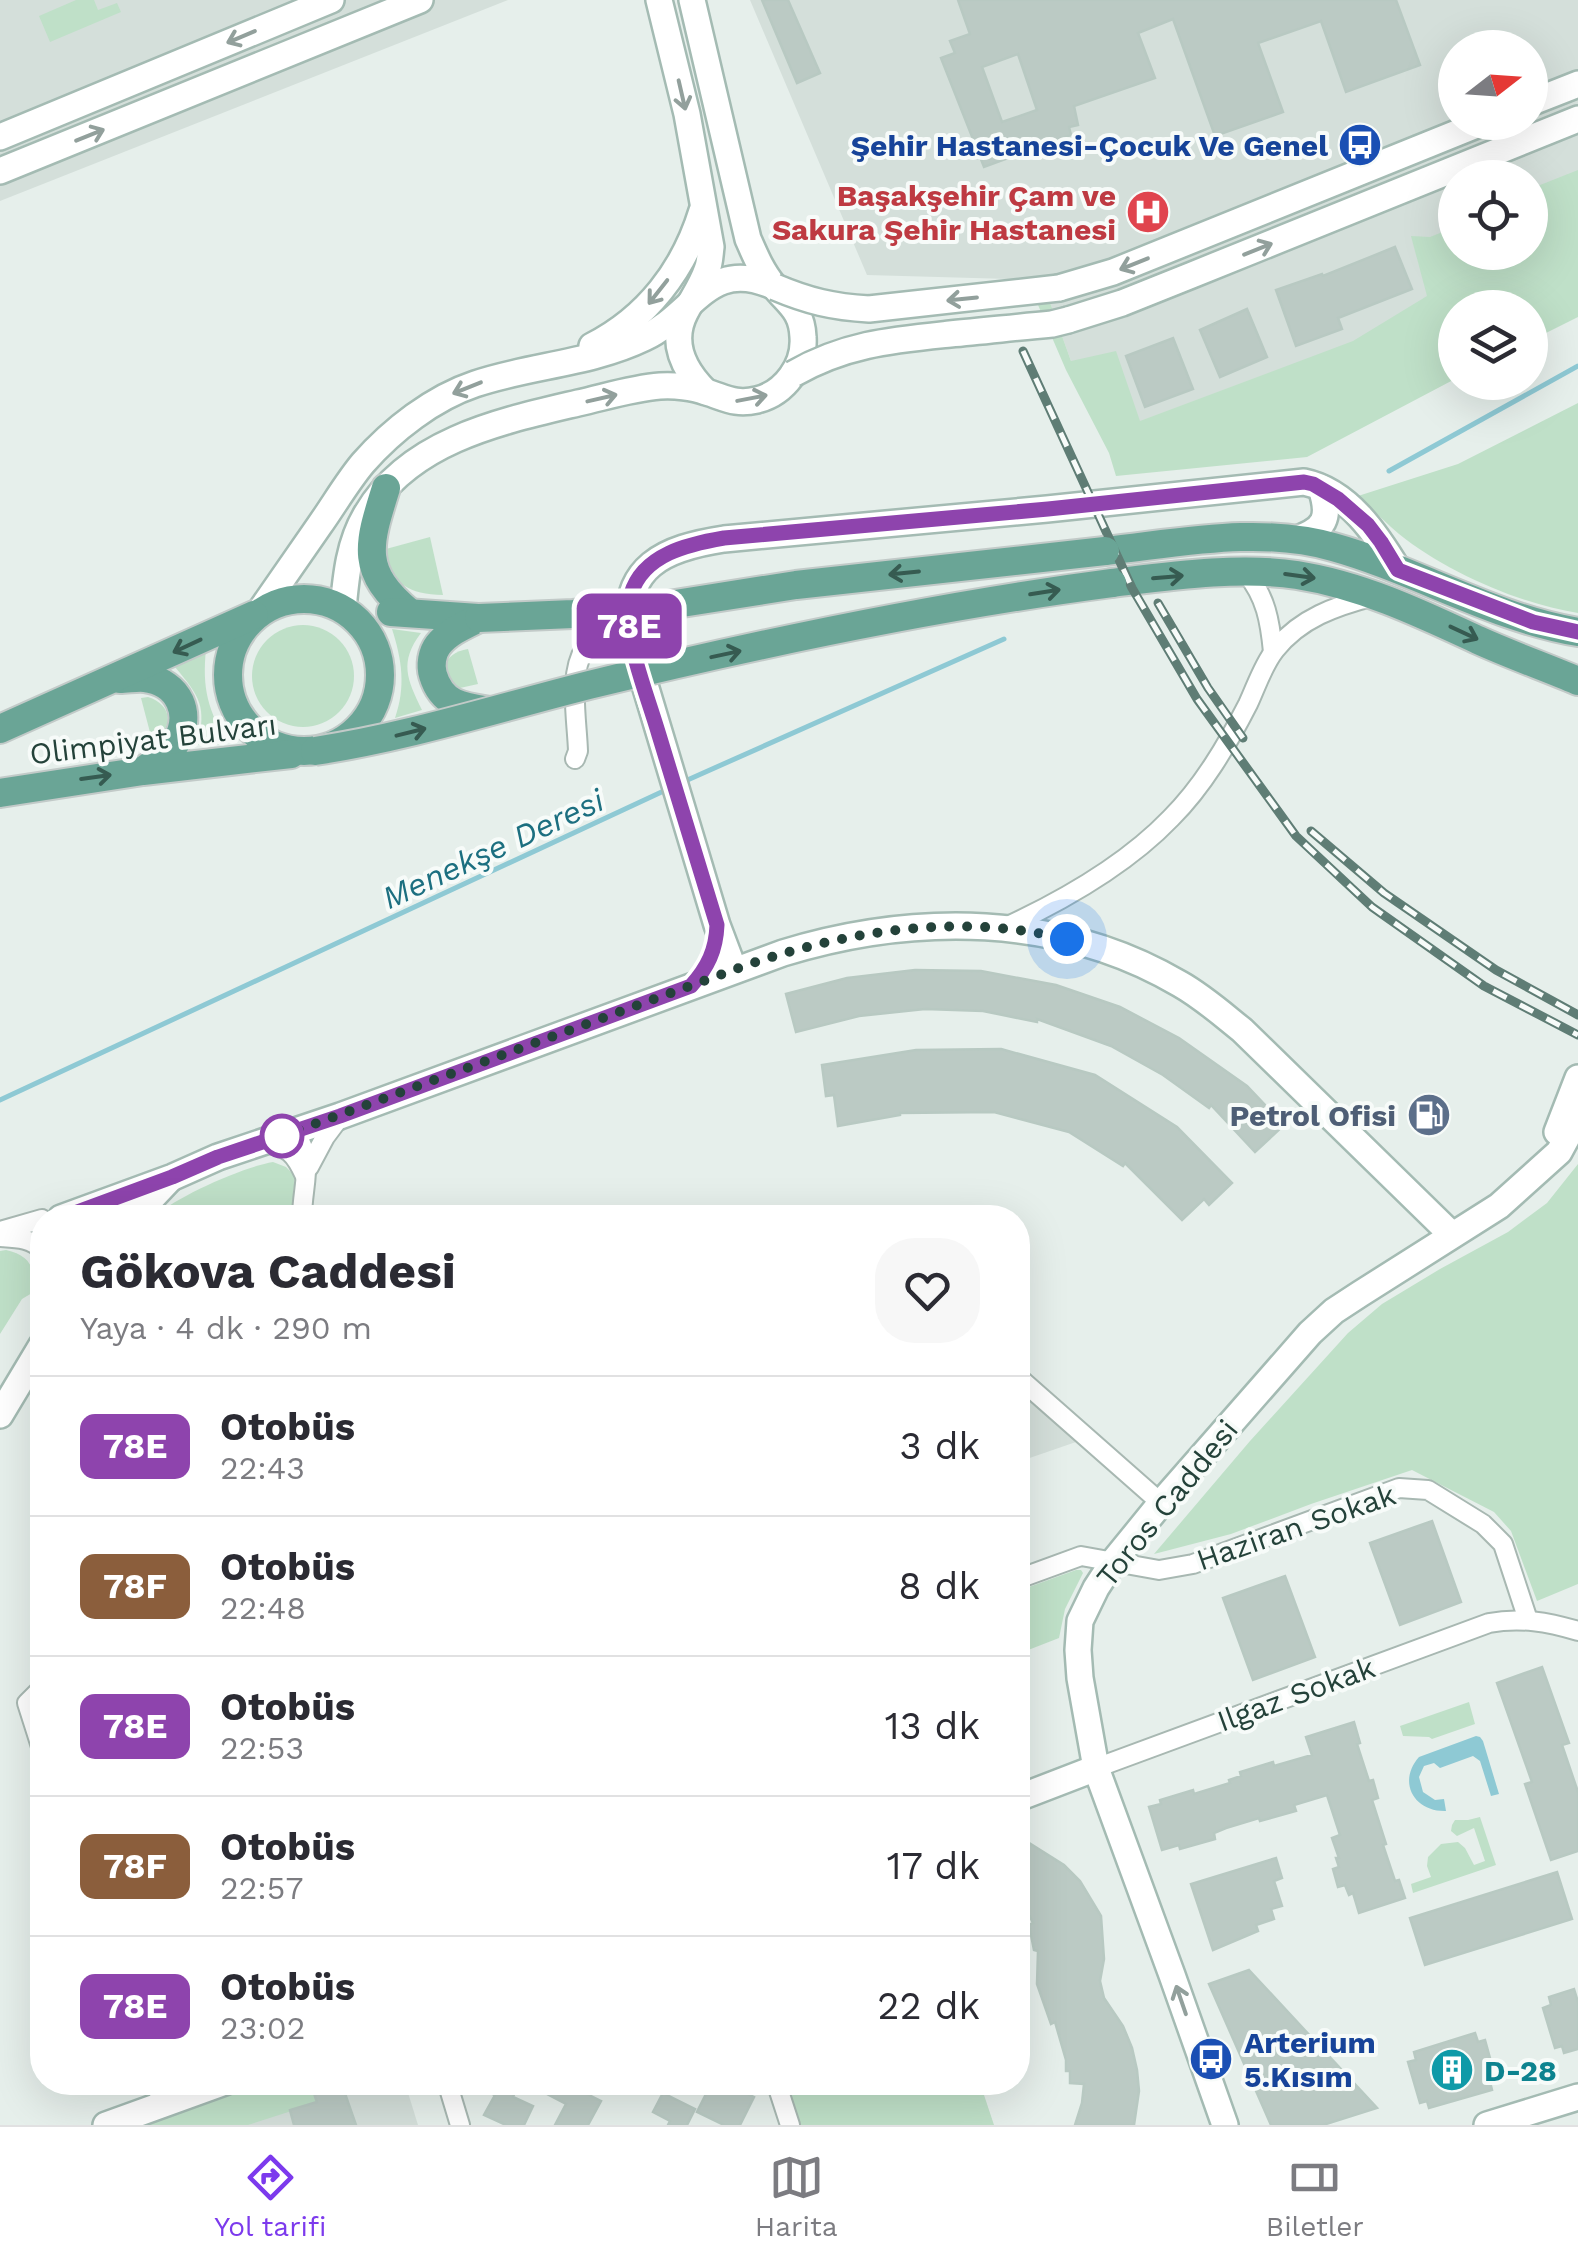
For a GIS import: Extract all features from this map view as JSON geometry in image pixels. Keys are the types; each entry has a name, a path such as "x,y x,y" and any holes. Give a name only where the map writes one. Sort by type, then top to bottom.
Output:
{"main road":[{"path":"386,488 372,530 370,554 383,586 410,614"},
{"path":"0,728 278,603 300,598 322,600 342,608 410,614 479,618 573,614 1216,538 1278,537 1330,546 1533,622 1578,632"},
{"name":"Olimpiyat Bulvarı","path":"0,793 371,742 798,638 941,609 1112,583 1164,577 1293,574 1374,596"},
{"path":"1374,596 1578,681"},
{"path":"258,614 241,632 230,655 228,680 233,705 247,726 266,742 290,751 315,752 338,745 357,731 372,712 380,690 381,666 374,644 361,624 342,608"},
{"path":"479,618 452,632 436,646 430,667 437,689 450,701 490,711"},
{"path":"115,679 145,678 167,684 182,701 185,724 175,745 143,771"}],"street":[{"path":"0,137 331,0"},
{"path":"0,172 420,0"},
{"path":"660,0 687,114 711,247 708,269 683,316 679,337 681,358 704,391"},
{"path":"342,608 356,536 367,512 386,488 430,454 465,434 658,386 704,391 723,400 762,399 780,389 793,374 801,356 799,318 790,300 760,265 748,239 692,0"},
{"path":"1548,96 1578,84"},
{"path":"793,374 842,351 885,340 1068,320 1192,275 1578,119"},
{"path":"258,614 362,465 403,426 443,398 471,385 614,352 648,337 672,322 707,287 723,280 759,280 808,301 869,309 1069,285 1128,266 1439,140"},
{"path":"560,362 612,336 651,302 688,249 703,206"},
{"path":"1192,275 1222,246 1235,222"},
{"path":"1068,320 1080,305 1069,285"},
{"path":"734,970 714,916 630,635 631,592 644,572 666,553 724,538 1304,482 1338,499 1368,525 1398,570"},
{"path":"1295,540 1319,529 1324,521 1327,511 1321,488"},
{"path":"1246,573 1264,598 1273,652"},
{"path":"1006,927 1087,883 1170,820 1203,780 1239,721 1273,652 1289,635 1317,616 1374,596"},
{"path":"576,759 577,659 585,648 630,635"},
{"path":"714,916 743,946 758,952 783,953"},
{"path":"691,986 711,959 716,942 714,916"},
{"path":"96,1205 783,953 902,929 1006,927 1100,949 1178,982 1207,1001 1242,1030 1452,1234"},
{"name":"Toros Caddesi","path":"1534,1176 1562,1122 1578,1078"},
{"path":"305,1177 340,1116"},
{"name":"Toros Caddesi","path":"1225,2125 1096,1768 1078,1650 1080,1620 1112,1562 1310,1333 1334,1311 1499,1206 1559,1152 1578,1117"},
{"path":"295,1132 307,1156 303,1205"},
{"path":"263,1142 290,1151 305,1177"},
{"path":"145,1205 172,1177"},
{"path":"0,1234 30,1226"},
{"path":"0,1234 30,1241"},
{"path":"0,1415 30,1366"},
{"path":"1030,1387 1161,1503"},
{"name":"Haziran Sokak","path":"1030,1575 1082,1556 1159,1570 1194,1564 1399,1488 1428,1490 1483,1524 1502,1544 1528,1620"},
{"name":"Ilgaz Sokak","path":"1030,1793 1489,1623 1528,1620 1578,1632"},
{"path":"106,2125 156,2095"},
{"path":"451,2095 460,2125"},
{"path":"780,2095 790,2125"},
{"path":"1487,2125 1578,2097"}],"shaded area":[{"path":"0,0 508,0 0,201"},
{"name":"Başakşehir Çam ve Sakura Şehir Hastanesi","path":"750,0 1578,0 1578,246 1548,261 1548,160 1438,160 1438,270 1530,270 1489,290 1438,290 1438,315 1158,454 1071,361 1042,280 867,275"},
{"path":"1030,1400 1076,1442 1030,1458"},
{"path":"222,2095 409,2095 418,2125 139,2125"}],"green space":[{"path":"76,0 94,0 98,10 117,3 121,12 50,42 39,16"},
{"path":"1578,170 1578,317 1548,332 1548,290 1438,290 1438,388 1307,457 1116,476 1109,453 1066,370 1026,277 1042,280 1071,361 1116,351 1140,421 1353,341 1427,296 1411,236 1438,234 1438,270 1548,270 1548,182"},
{"path":"1578,403 1578,613 1508,594 1460,573 1417,548 1358,496 1458,464"},
{"path":"430,537 443,595 404,585 388,561 386,549"},
{"path":"303,625 323,629 339,640 350,656 354,676 350,696 339,712 323,723 303,727 283,723 267,712 256,696 252,676 256,656 267,640 283,629"},
{"path":"392,629 421,633 410,653 408,671 422,710 395,718 401,674"},
{"path":"206,649 208,699 228,744 198,745 199,703 175,667"},
{"path":"468,649 478,684 460,688 448,677 446,665 453,655"},
{"path":"148,697 162,705 168,717 164,730 152,740 141,698"},
{"path":"273,1162 286,1167 295,1176 292,1205 171,1205 211,1184"},
{"path":"1578,1164 1578,1584 1537,1601 1511,1531 1494,1512 1412,1470 1231,1534 1154,1554 1348,1333 1382,1304 1508,1232 1547,1203"},
{"path":"0,1251 21,1255 30,1264 30,1294 22,1299 0,1334"},
{"path":"1076,1570 1083,1573 1065,1609 1059,1638 1030,1649 1030,1587"},
{"path":"1469,1702 1475,1724 1432,1739 1403,1736 1400,1726"},
{"path":"1480,1817 1496,1865 1413,1893 1411,1884 1431,1877 1428,1857 1441,1844 1458,1842 1474,1865 1485,1861 1474,1828 1457,1836 1451,1831 1455,1820"},
{"path":"224,2095 342,2095 248,2125 139,2125"},
{"path":"789,2095 984,2095 994,2125 799,2125"}],"water":[{"path":"1476,1736 1483,1741 1499,1794 1491,1796 1480,1761 1473,1756 1440,1768 1434,1763 1424,1766 1419,1777 1423,1792 1435,1800 1444,1799 1446,1811 1418,1801 1412,1794 1409,1776 1419,1757"}],"building":[{"path":"762,0 788,0 820,73 797,83"},
{"path":"958,0 1396,0 1420,65 1346,92 1321,21 1258,43 1283,112 1215,136 1173,19 1138,33 1155,78 1074,106 1078,125 1069,127 1071,135 984,167 941,58 955,53 950,41 970,34","holes":["1018,54 1037,110 1002,122 982,67"]},
{"path":"1395,247 1412,289 1338,318 1342,329 1296,346 1276,290"},
{"path":"1247,309 1267,357 1220,377 1200,330"},
{"path":"1173,338 1193,389 1145,407 1126,356"},
{"path":"915,970 981,971 1056,985 1120,1007 1179,1038 1247,1086 1284,1125 1255,1152 1211,1105 1209,1108 1163,1075 1111,1046 1037,1019 983,1011 925,1009 859,1016 796,1032 786,994 847,978"},
{"path":"1001,1049 1095,1075 1177,1127 1232,1183 1209,1205 1204,1199 1182,1220 1125,1163 1123,1166 1069,1132 994,1112 900,1113 838,1126 834,1095 826,1096 822,1065 916,1050"},
{"path":"1432,1521 1461,1602 1400,1625 1370,1543"},
{"path":"1285,1576 1315,1657 1253,1680 1223,1598"},
{"path":"1542,1667 1569,1743 1562,1745 1578,1792 1578,1851 1551,1860 1525,1784 1532,1782 1497,1683"},
{"path":"1354,1722 1360,1743 1357,1744 1378,1798 1372,1800 1386,1844 1383,1845 1405,1898 1359,1913 1353,1893 1349,1895 1345,1885 1338,1887 1333,1869 1339,1867 1339,1858 1332,1838 1340,1835 1327,1795 1294,1805 1296,1811 1226,1828 1214,1833 1215,1839 1162,1850 1149,1807 1193,1790 1194,1794 1230,1783 1229,1780 1241,1776 1240,1772 1312,1755 1306,1737"},
{"path":"1030,1844 1064,1865 1080,1881 1101,1916 1104,1959 1100,1981 1104,1998 1123,2026 1137,2070 1139,2091 1134,2125 1075,2125 1084,2084 1070,2083 1055,2022 1051,2024 1037,1984 1038,1951 1034,1950 1030,1930"},
{"path":"1276,1858 1282,1878 1274,1881 1282,1906 1271,1909 1274,1919 1256,1925 1258,1931 1213,1950 1191,1884"},
{"path":"1557,1872 1572,1919 1425,1965 1410,1918"},
{"path":"1249,1970 1377,2108 1323,2125 1271,2125 1209,1984"},
{"path":"1574,1989 1578,2002 1578,2049 1564,2053 1562,2046 1555,2048 1543,2008 1551,2005 1549,1997"},
{"name":"D-28","path":"1475,2033 1478,2042 1485,2040 1496,2080 1490,2082 1492,2090 1429,2108 1427,2101 1420,2103 1408,2062 1416,2060 1414,2052"},
{"path":"315,2095 346,2095 356,2125 294,2125 290,2110 317,2102"},
{"path":"495,2095 514,2095 533,2106 524,2125 506,2125 484,2115"},
{"path":"549,2095 589,2095 601,2101 588,2125 555,2125 566,2104"},
{"path":"662,2095 695,2109 687,2125 668,2125 670,2121 653,2112"},
{"path":"706,2095 754,2097 740,2125 724,2125 697,2112"}],"waterway":[{"name":"Menekşe Deresi","path":"1389,471 1578,366"},
{"name":"Menekşe Deresi","path":"683,782 1004,639"},
{"name":"Menekşe Deresi","path":"0,1100 668,789"}],"railway":[{"path":"1023,351 1132,588 1197,699 1296,836 1372,907 1484,986 1578,1035"},
{"path":"1158,603 1243,738"},
{"path":"1311,831 1384,893 1496,970 1578,1015"}],"bus line":[{"name":"78E","path":"94,1205 691,986 711,959 717,925 630,635 628,617 631,592 644,572 666,553 724,538 1304,482 1338,499 1368,525 1398,570 1533,622 1578,632"}],"place":[{"name":"Şehir Hastanesi-Çocuk Ve Genel","path":"1360,145"},
{"name":"Başakşehir Çam ve Sakura Şehir Hastanesi","path":"1148,212"},
{"name":"Petrol Ofisi","path":"1429,1115"},
{"name":"Arterium 5.Kısım","path":"1211,2059"},
{"name":"D-28","path":"1452,2070"}],"route":[{"path":"282,1136 811,945 902,929 946,926 1006,927 1067,939"}]}
